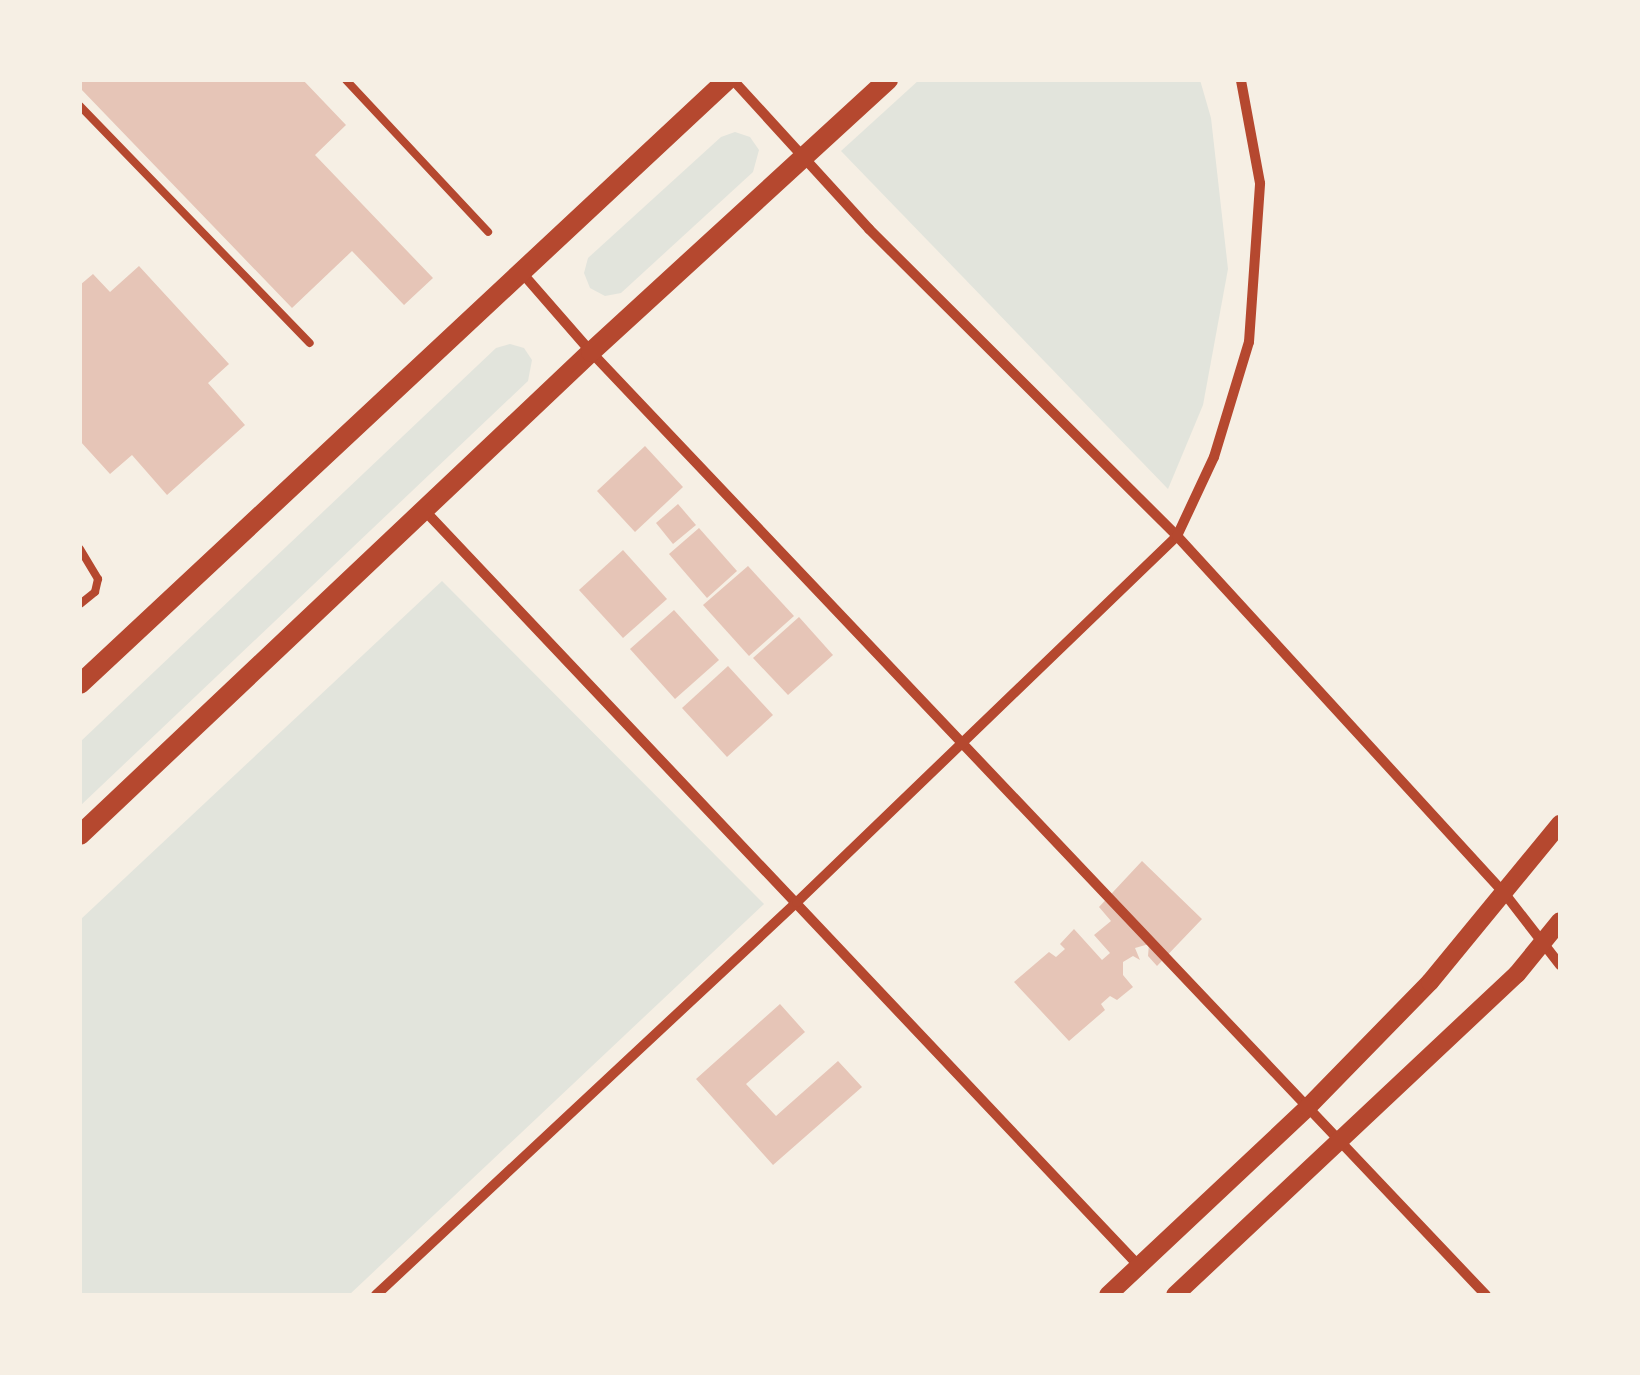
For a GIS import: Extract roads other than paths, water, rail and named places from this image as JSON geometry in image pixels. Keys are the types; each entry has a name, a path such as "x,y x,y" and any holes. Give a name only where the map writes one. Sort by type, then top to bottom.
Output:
{"main road":[{"path":"80,684 730,80"},
{"path":"80,835 591,352 888,80"}],"street":[{"path":"730,80 806,156 869,229 1177,536 1505,894 1560,965"},
{"path":"376,1295 797,902 1177,536 1214,457 1249,342 1260,183 1240,80"},
{"path":"523,274 591,352 1486,1295"},
{"path":"426,512 1138,1266"},
{"path":"1108,1295 1308,1107 1430,982 1560,824"},
{"path":"1175,1295 1517,974 1560,921"}],"lane":[{"path":"346,80 488,232"},
{"path":"80,106 310,342"},
{"path":"80,549 98,579 95,592 80,604"}]}
